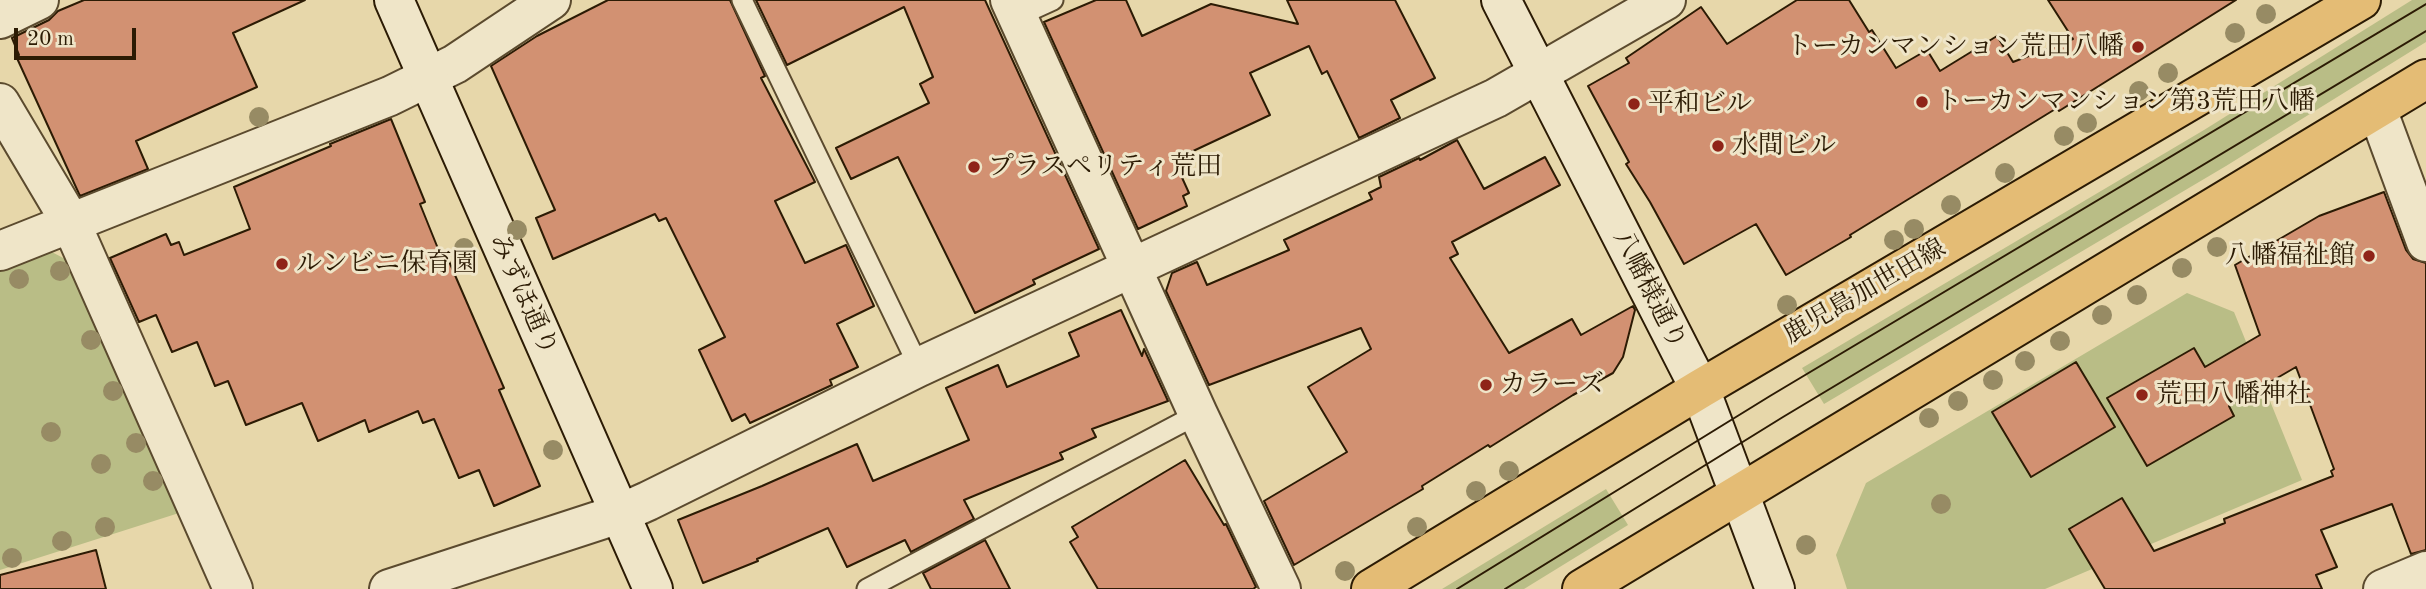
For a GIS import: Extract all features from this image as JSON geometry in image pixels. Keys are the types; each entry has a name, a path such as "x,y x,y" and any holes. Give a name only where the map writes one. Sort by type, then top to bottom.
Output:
{"main road":[{"name":"鹿児島加世田線","path":"1371,589 2337,6"},
{"path":"1582,589 2426,79"}],"street":[{"path":"0,19 39,0"},
{"name":"みずほ通り","path":"394,0 653,589"},
{"path":"0,251 390,96 455,64 551,0"},
{"name":"八幡様通り","path":"1501,0 1700,389 1775,589"},
{"path":"389,589 619,514 919,368 1496,98 1665,0"},
{"path":"1014,8 1198,414 1281,589"},
{"path":"0,103 70,221 233,589"},
{"path":"2377,109 2426,242"},
{"path":"2383,589 2426,570"}],"lane":[{"path":"742,0 919,368"},
{"path":"1014,8 1053,0"},
{"path":"867,589 1198,414"}],"green space":[{"path":"2412,0 2426,0 2426,42 2226,166 1824,404 1802,368 2204,130"},
{"path":"48,250 69,261 179,513 0,570 0,270"},
{"name":"荒田八幡神社","path":"2187,293 2234,312 2302,480 2045,589 1847,589 1836,555 1866,483"},
{"path":"1606,489 1628,525 1524,589 1442,589"}],"building":[{"path":"84,0 305,0 233,33 257,87 136,141 148,169 80,196 16,56 19,55 12,38 49,20 58,11"},
{"path":"608,0 730,0 765,76 761,78 815,182 775,201 805,263 846,245 874,306 837,324 858,367 830,380 832,385 750,423 745,414 732,421 699,350 725,337 666,218 659,221 655,214 553,259 536,218 555,210 491,66 537,36"},
{"path":"756,0 985,0 1099,249 1033,280 1035,284 975,313 898,157 851,179 836,148 929,103 920,84 933,77 904,7 787,65"},
{"path":"1096,0 1126,0 1142,36 1211,4 1298,24 1287,0 1395,0 1435,78 1391,100 1400,118 1359,138 1327,71 1322,74 1309,46 1250,73 1270,115 1174,160 1189,193 1183,196 1187,206 1138,229 1044,22"},
{"path":"1797,0 1849,0 1896,68 1927,50 1940,71 1997,36 2013,62 2073,39 2048,0 2236,0 2059,111 2057,108 1786,275 1756,224 1684,264 1626,164 1629,162 1588,86 1629,63 1626,58 1701,7 1727,44"},
{"path":"391,119 425,202 420,204 443,261 448,259 504,388 499,390 540,486 494,506 479,470 459,478 434,419 423,423 418,411 369,432 365,420 318,441 302,403 246,425 228,381 215,386 197,342 172,352 156,315 139,322 110,258 166,234 171,245 179,242 184,255 250,229 234,187"},
{"path":"1457,140 1484,189 1545,157 1560,185 1452,242 1458,254 1450,258 1509,353 1572,319 1581,335 1633,306 1635,310 1623,357 1613,373 1490,447 1488,445 1422,486 1423,489 1294,565 1264,501 1347,452 1308,387 1371,349 1361,328 1209,385 1166,291 1172,273 1197,262 1207,285 1289,250 1284,240 1372,199 1369,193 1381,187 1379,177 1419,158 1420,160"},
{"path":"2384,192 2406,250 2413,259 2426,263 2426,550 2411,554 2392,504 2321,530 2337,567 2316,575 2322,589 2105,589 2069,529 2122,498 2154,551 2225,523 2224,519 2333,476 2331,471 2334,469 2296,367 2229,406 2234,416 2147,466 2107,398 2194,348 2205,367 2260,335 2235,265 2319,216"},
{"path":"1121,310 1142,356 1144,349 1168,401 1092,429 1096,437 1060,453 1063,459 964,500 974,519 911,552 905,540 847,567 828,528 703,583 678,520 857,444 873,481 969,440 946,388 998,365 1007,387 1079,356 1069,333"},
{"path":"2076,362 2115,427 2031,477 1992,412"},
{"path":"1185,460 1224,525 1226,524 1256,587 1098,589 1070,542 1078,537 1072,527"},
{"path":"985,540 1010,589 931,589 923,573"},
{"path":"96,550 106,589 0,589 0,575"}],"tram line":[{"path":"1457,589 1770,396 2426,4"},
{"path":"1505,589 1783,417 2426,31"}],"place":[{"name":"トーカンマンション荒田八幡","path":"2138,47"},
{"name":"トーカンマンション第3荒田八幡","path":"1922,102"},
{"name":"平和ビル","path":"1634,104"},
{"name":"水間ビル","path":"1718,146"},
{"name":"プラスペリティ荒田","path":"974,167"},
{"name":"八幡福祉館","path":"2369,256"},
{"name":"ルンビニ保育園","path":"282,264"},
{"name":"カラーズ","path":"1486,385"},
{"name":"荒田八幡神社","path":"2142,395"}]}
